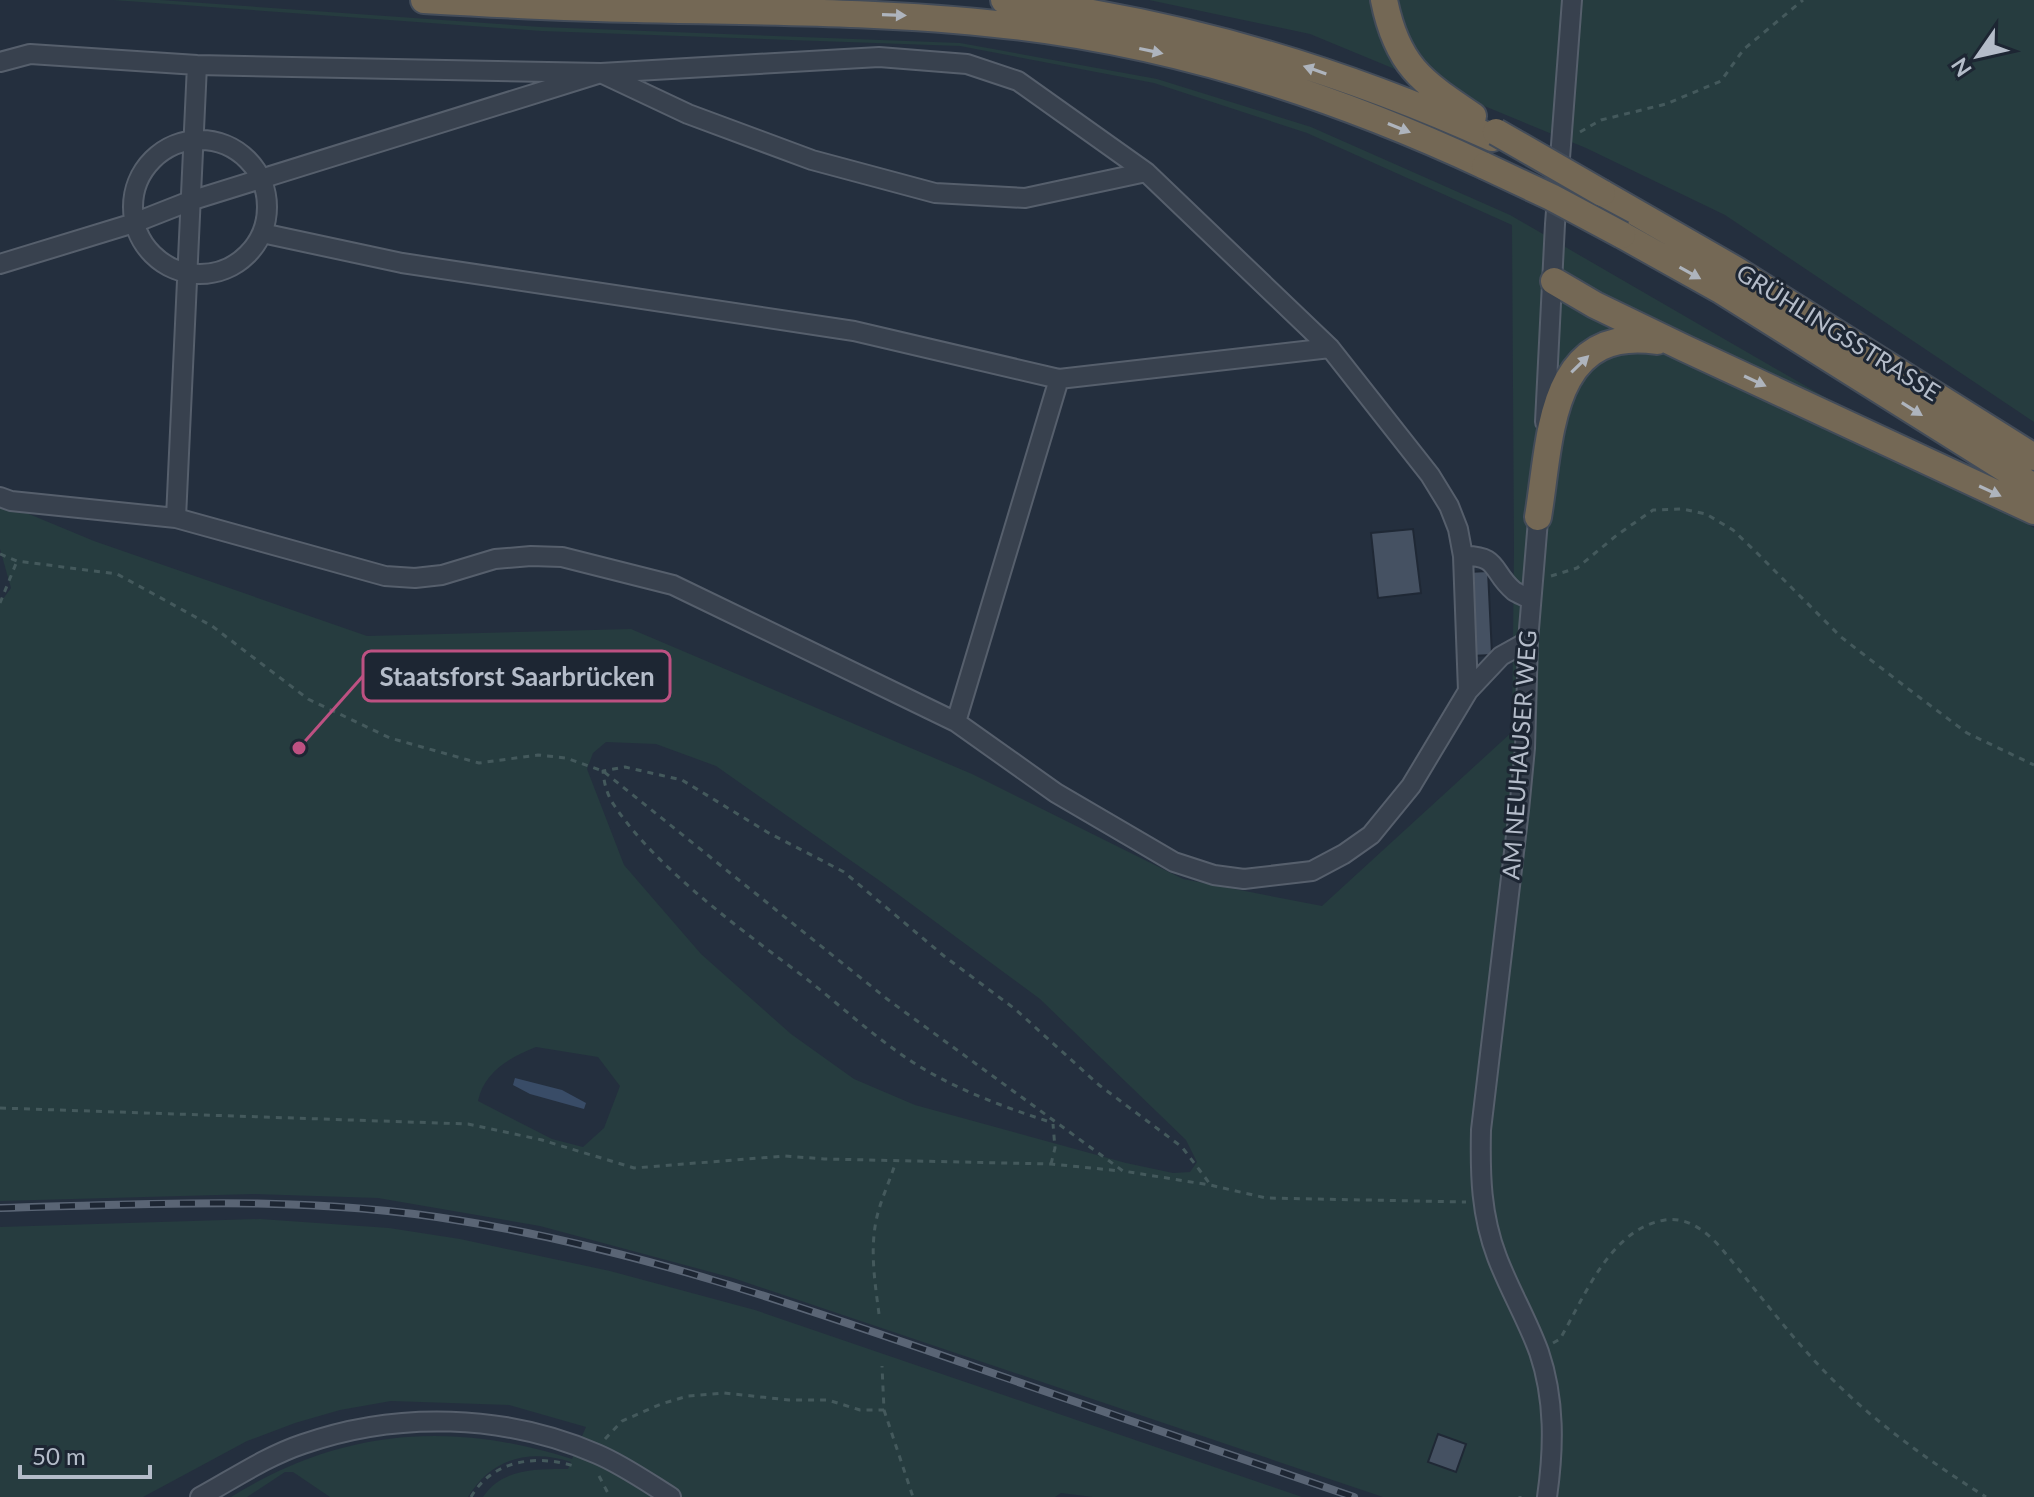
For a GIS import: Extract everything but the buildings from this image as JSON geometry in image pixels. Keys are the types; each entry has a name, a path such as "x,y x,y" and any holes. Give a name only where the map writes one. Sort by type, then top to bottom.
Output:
{"highway":[{"path":"424,0 621,9 914,16 1007,25 1080,36 1176,57 1281,86 1385,123 1485,166 1622,235 1722,291 2034,487"},
{"path":"1004,0 1081,11 1181,31 1288,61 1494,135"},
{"path":"1384,0 1397,44 1408,63 1433,90 1494,135"},
{"name":"GRÜHLINGSSTRASSE","path":"1494,135 1639,212 1776,294 2034,457"},
{"path":"1554,281 1595,305 1684,348 2034,511"},
{"path":"1538,517 1556,404 1569,375 1600,347 1620,339 1636,338 1684,348"}],"street":[{"name":"AM NEUHAUSER WEG","path":"1547,1497 1553,1453 1552,1419 1539,1352 1497,1256 1482,1203 1481,1130 1525,748 1528,641 1572,0"},
{"path":"0,62 30,54 197,65 601,73 879,57 967,64 1018,81 1146,172 1330,348 1430,475 1449,506 1458,529 1463,556 1468,691"},
{"path":"176,518 197,65"},
{"path":"0,264 134,223 190,201 601,73 688,114 812,160 935,193 1025,198 1146,172"},
{"path":"195,140 219,142 246,157 262,180 267,211 262,233 249,254 226,269 212,273 188,273 172,268 152,255 134,223 134,193 146,166 168,147 195,140"},
{"path":"262,233 402,263 854,331 1059,379 1330,348"},
{"path":"956,722 1059,379"},
{"path":"0,497 11,501 176,518 385,576 415,578 442,575 495,559 531,556 562,557 673,585 956,722 1056,793 1174,862 1214,875 1244,879 1312,871 1371,835 1411,786 1468,691 1501,656 1528,641"},
{"path":"1463,556 1488,559 1514,590 1532,591"},
{"path":"200,1497 301,1444 395,1423 433,1421 483,1424 537,1435 596,1454 671,1497"}],"path":[{"path":"1561,139 1601,120 1666,104 1721,81 1744,49 1803,0"},
{"path":"1532,591 1577,568 1653,510 1682,509 1706,514 1733,530 1841,637 1915,694 1967,733 2034,765"},
{"path":"0,554 17,561 117,574 212,626 308,699 390,738 479,763 538,755 566,758 603,771 887,999 1123,1171"},
{"path":"0,603 17,561"},
{"path":"603,771 625,767 682,780 767,832 844,872 944,956 1015,1009 1099,1085 1182,1147 1210,1185"},
{"path":"603,771 612,803 635,833 680,877 884,1041 929,1072 1004,1107 1053,1122"},
{"path":"0,1108 468,1124 542,1140 634,1168 785,1156 1051,1164 1123,1171 1266,1198 1482,1203"},
{"path":"1051,1164 1055,1148 1053,1122"},
{"path":"879,1314 873,1274 877,1219 896,1161"},
{"path":"1539,1352 1560,1339 1601,1267 1626,1239 1646,1226 1668,1220 1689,1223 1707,1233 1723,1250 1806,1352 1835,1382 1928,1460 1986,1497"},
{"path":"882,1366 884,1410 913,1497"},
{"path":"596,1454 607,1436 622,1421 688,1396 724,1393 789,1400 828,1400 860,1410 884,1410"},
{"path":"471,1497 493,1472 516,1462 561,1462 586,1470"}],"green space":[{"path":"113,0 160,0 541,27 960,43 1157,79 1311,127 1510,215 1873,425 2034,528 2034,1497 1383,1497 733,1278 540,1226 378,1198 254,1194 0,1201 0,603 11,588 0,549 0,502 94,541 367,636 631,629 972,774 1183,879 1322,906 1512,732 1512,225 1307,133 1154,83 960,46 541,31","holes":["606,742 656,744 716,766 880,881 1040,999 1186,1140 1197,1162 1190,1172 1173,1173 1126,1163 915,1105 854,1079 791,1034 701,954 624,865 587,769 593,753","536,1047 598,1057 620,1086 604,1128 583,1147 552,1139 478,1101 492,1074"]},
{"path":"1149,0 2034,0 2034,422 1725,215 1586,148 1310,34"},
{"path":"260,1219 389,1228 460,1239 610,1271 755,1310 1302,1497 1093,1497 1061,1493 1055,1497 483,1497 491,1487 510,1475 532,1470 568,1469 571,1462 540,1456 512,1460 500,1466 477,1484 468,1497 330,1497 293,1472 285,1472 247,1497 231,1497 272,1474 313,1457 355,1445 397,1438 439,1436 483,1439 572,1459 586,1427 509,1405 391,1401 340,1410 247,1441 143,1497 0,1497 0,1227"}],"water":[{"path":"515,1078 562,1090 586,1103 584,1109 530,1094 513,1085"}],"railway":[{"path":"0,1208 171,1203 342,1207 456,1220 589,1246 783,1302 1354,1497"}],"place":[{"name":"Staatsforst Saarbrücken","path":"299,748"}]}
